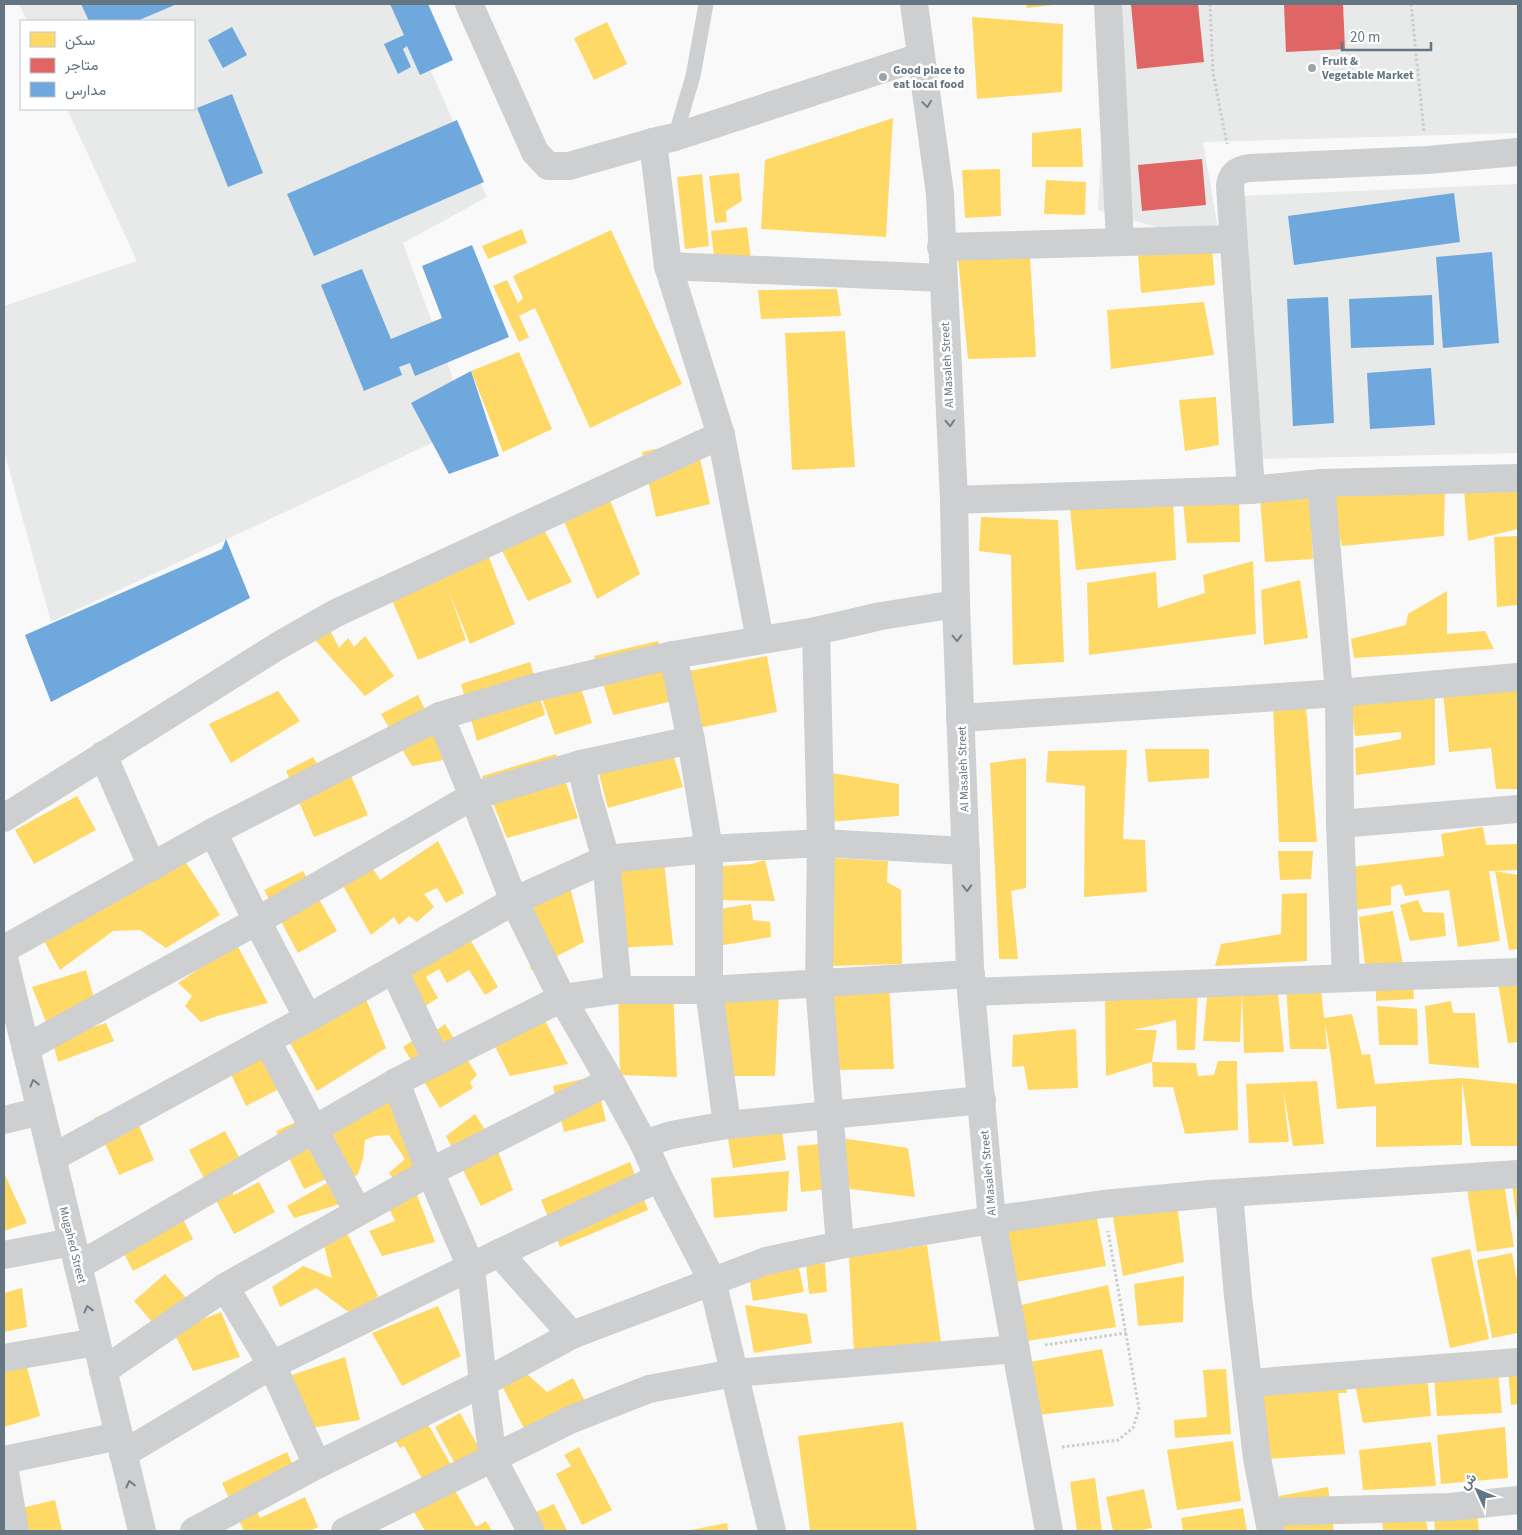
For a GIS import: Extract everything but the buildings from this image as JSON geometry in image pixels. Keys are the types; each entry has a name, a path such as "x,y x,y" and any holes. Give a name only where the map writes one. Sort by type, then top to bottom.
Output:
{"street":[{"path":"469,4 535,152 548,166 568,166 664,140 920,57"},
{"name":"Al Masaleh Street","path":"914,4 940,194 954,500 960,718 971,983 992,1220 1049,1531"},
{"path":"1108,4 1120,242"},
{"path":"664,140 668,266 721,435 760,640"},
{"path":"1251,490 1230,186 1230,180 1234,174 1241,169 1249,168 1427,160 1518,152"},
{"path":"942,247 1233,239"},
{"path":"668,266 943,278"},
{"path":"4,818 278,646 336,613 721,435"},
{"path":"954,500 1251,490 1321,483 1518,478"},
{"path":"1321,483 1339,693 1340,824 1346,978"},
{"path":"4,950 214,832 440,716 529,689 673,655 816,631 882,616 956,604"},
{"path":"816,631 821,843 819,984 840,1246"},
{"path":"673,655 691,740 709,849 709,990 727,1125"},
{"path":"960,718 1339,693 1518,677"},
{"path":"440,716 514,901 562,998 644,1144 659,1178 712,1280 772,1531"},
{"path":"26,1048 257,921 473,796 581,764 691,740"},
{"path":"103,755 152,867"},
{"path":"581,764 606,859 618,990"},
{"path":"1340,824 1518,809"},
{"path":"214,832 257,921 308,1018"},
{"path":"52,1158 308,1018 514,901 606,859 709,849 821,843 966,851"},
{"name":"Mugahed Street","path":"4,958 142,1531"},
{"path":"394,970 438,1062"},
{"path":"4,1255 75,1254 315,1129 396,1082 562,998 618,990 709,990 819,984 1346,978 1518,972"},
{"path":"268,1040 358,1212"},
{"path":"103,1371 225,1286 430,1172 610,1081"},
{"path":"396,1082 430,1172 471,1267 493,1459 531,1531"},
{"path":"644,1144 671,1135 727,1125 982,1100"},
{"path":"4,1120 41,1111"},
{"path":"194,1531 317,1465 483,1383 572,1335 766,1261 840,1246 992,1220 1103,1204 1229,1193 1518,1174"},
{"path":"4,1460 121,1445 272,1364 499,1253 659,1178"},
{"path":"1229,1193 1238,1296 1257,1458 1270,1521 1518,1500"},
{"path":"499,1253 572,1335"},
{"path":"225,1286 272,1364 317,1465"},
{"path":"4,1358 96,1342"},
{"path":"346,1531 570,1420 649,1389 734,1373 1016,1349"},
{"path":"1249,1383 1518,1362"},
{"path":"4,1466 15,1531"}],"lane":[{"path":"664,140 693,76 706,4"}],"path":[{"path":"1210,4 1214,73 1220,100 1221,121 1234,174"},
{"path":"1411,4 1427,160"},
{"path":"1034,1451 1118,1440 1133,1428 1139,1409 1103,1204"},
{"path":"1016,1349 1126,1333"}],"shaded area":[{"path":"19,4 401,4 487,197 403,243 470,425 51,622 4,451 4,306 137,261 67,110 195,110 195,20 27,20"},
{"name":"Fruit & Vegetable Market","path":"1109,4 1518,4 1518,133 1203,142 1221,246 1098,210"},
{"path":"1518,184 1518,453 1260,459 1240,196"}],"place":[{"name":"Fruit & Vegetable Market","path":"1312,68"},
{"name":"Good place to eat local food","path":"883,77"}]}
